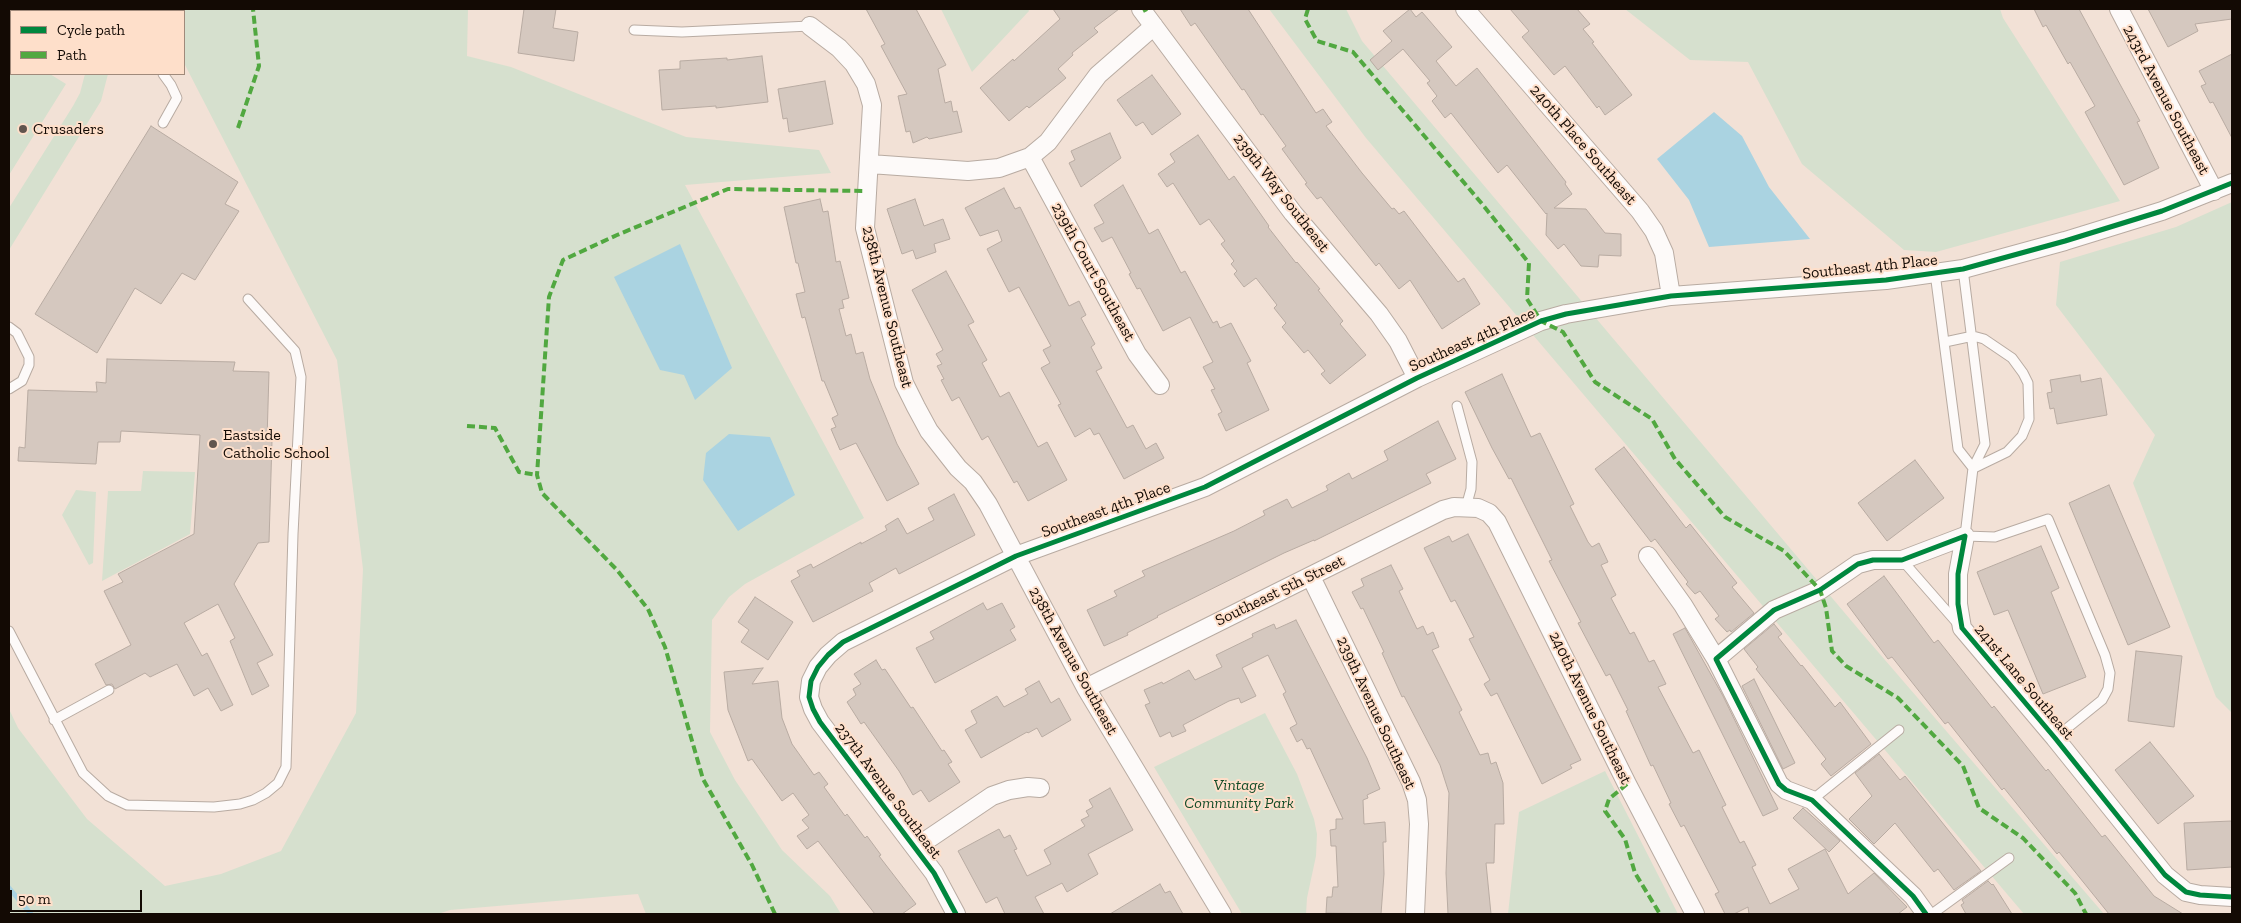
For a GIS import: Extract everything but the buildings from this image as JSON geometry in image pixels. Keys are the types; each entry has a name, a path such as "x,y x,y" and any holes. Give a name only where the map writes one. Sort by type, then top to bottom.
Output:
{"street":[{"name":"239th Way Southeast","path":"1142,9 1293,213 1379,314 1398,342 1416,378"},
{"name":"240th Place Southeast","path":"1465,9 1640,211 1654,231 1664,253 1671,296"},
{"name":"243rd Avenue Southeast","path":"2119,9 2214,191"},
{"name":"238th Avenue Southeast","path":"810,26 839,48 854,64 866,84 872,105 865,228 904,383 929,431 958,468 973,482 988,504 1086,688 1222,914"},
{"path":"870,164 968,171 999,168 1030,157 1048,142 1098,75 1154,26"},
{"name":"239th Court Southeast","path":"1030,157 1137,354 1160,384"},
{"name":"Southeast 4th Place","path":"811,681 828,655 843,642 1016,556 1205,488 1416,378 1541,322 1566,314 1671,296 1886,280 1963,269 2065,241 2162,211 2232,183"},
{"name":"Southeast 5th Street","path":"1086,688 1443,510 1472,507"},
{"name":"240th Avenue Southeast","path":"1472,507 1490,513 1498,522 1627,784 1695,914"},
{"name":"241st Lane Southeast","path":"1716,659 1774,610 1820,590 1858,564 1873,560 1902,560 1965,536"},
{"name":"241st Lane Southeast","path":"1965,536 1958,574 1958,604 1962,628 2056,738 2165,875 2177,886 2200,896 2232,897"},
{"path":"1648,556 1683,606 1716,659 1779,784 1786,790 1812,800 1913,896 1926,914"},
{"name":"239th Avenue Southeast","path":"1310,577 1411,782 1417,800 1419,824 1414,914"},
{"name":"237th Avenue Southeast","path":"811,681 809,697 820,722 934,873 956,914"},
{"path":"915,848 992,796 1009,790 1028,787 1040,788"}],"lane":[{"path":"634,30 682,32 810,26"},
{"path":"163,75 171,85 176,98 163,123"},
{"name":"241st Lane Southeast","path":"1963,269 1973,336 1985,444 1973,468 1965,536 1995,537 2048,519 2105,654 2110,673 2108,689 2102,700 2056,738"},
{"path":"1935,273 1958,449 1973,468 2007,452 2022,436 2029,419 2029,393 2023,373 2012,358 2000,348 1973,336 1945,342"},
{"path":"9,632 83,773 108,796 127,805 214,807 240,804 266,793 278,783 286,767 293,544 301,377 294,350 248,299"},
{"path":"9,327 18,333 29,357 29,365 22,381 9,389"},
{"path":"1457,406 1472,462 1472,507"},
{"path":"1902,560 1962,628"},
{"path":"54,720 108,690"},
{"path":"1812,800 1899,730"},
{"path":"1932,914 2010,858"}],"green space":[{"path":"468,9 467,56 511,67 686,137 819,150 831,173 685,185 864,518 745,584 729,597 712,620 710,732 735,780 782,850 830,896 841,914 646,914 638,894 450,910 438,914 9,914 9,709 18,728 87,819 165,886 221,874 281,851 356,713 363,569 337,360 185,65 185,10 156,10"},
{"path":"941,9 1028,9 1029,11 972,72"},
{"path":"1269,9 1346,9 1362,41 1860,631 2104,914 2024,914 1366,138"},
{"path":"1625,9 2000,9 2003,18 2120,201 1936,252 1904,250 1802,164 1748,62 1690,60"},
{"name":"Crusaders","path":"9,48 10,75 52,75 66,84 9,175"},
{"path":"85,75 108,75 101,101 9,250 9,208 80,93"},
{"path":"2232,202 2232,713 2216,697 2133,483 2155,435 2056,305 2060,262 2176,227"},
{"path":"143,471 195,472 190,534 102,581 108,491 141,491"},
{"path":"76,490 96,492 93,563 89,565 62,515"},
{"name":"Vintage Community Park","path":"1265,713 1297,774 1314,819 1317,834 1316,856 1307,898 1306,914 1242,914 1154,767"},
{"path":"1605,771 1678,914 1508,914 1519,812"}],"water":[{"path":"1714,112 1742,136 1769,187 1810,239 1709,247 1689,200 1657,159"},
{"path":"680,244 732,368 695,400 684,375 660,370 614,277"},
{"path":"729,434 770,437 795,495 738,531 703,480 706,453"}],"waterway":[{"path":"9,888 31,914"}],"marked path":[{"path":"238,128 259,66 253,9"},
{"path":"1143,11 1147,9"},
{"path":"1308,9 1305,19 1317,41 1353,52 1483,205 1529,263 1527,299 1541,321 1563,332 1595,382 1652,419 1675,459 1725,517 1784,551 1820,590 1826,608 1832,651 1846,666 1898,698 1963,766 1979,808 2023,838 2075,893 2086,914"},
{"path":"775,914 752,865 703,779 665,647 648,609 617,570 542,493 537,475 549,297 563,260 617,235 728,189 866,191"},
{"path":"467,426 495,428 519,472 537,475"},
{"path":"1627,784 1609,799 1605,811 1625,839 1635,873 1660,914"}],"cycle path":[{"path":"956,914 934,873 820,722 813,709 809,697 811,681 818,667 843,642 1016,556 1205,487 1417,378 1541,321 1566,314 1671,296 1886,280 1963,269 2065,241 2162,211 2232,183"},
{"path":"1926,914 1913,896 1812,800 1786,790 1779,784 1716,659 1774,610 1820,590 1858,564 1873,560 1902,560 1965,536 1958,574 1958,604 1962,628 2055,738 2165,875 2186,892 2232,897"}],"place":[{"name":"Crusaders","path":"23,129"},
{"name":"Eastside Catholic School","path":"213,444"}]}
